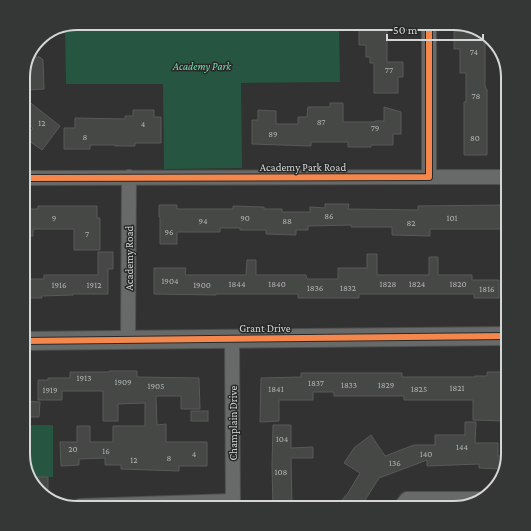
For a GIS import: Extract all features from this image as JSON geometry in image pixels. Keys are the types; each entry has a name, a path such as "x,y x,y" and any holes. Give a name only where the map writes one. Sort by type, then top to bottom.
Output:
{"street":[{"path":"428,177 429,30"},
{"name":"Academy Park Road","path":"30,178 501,178"},
{"name":"Academy Road","path":"128,339 129,178"},
{"name":"Grant Drive","path":"30,341 501,336"},
{"name":"Champlain Drive","path":"232,338 233,501"},
{"path":"405,501 407,499 466,499"}],"green space":[{"name":"Academy Park","path":"339,30 340,82 241,83 242,168 164,169 163,84 66,84 65,32 68,31"},
{"path":"30,425 53,425 53,477 36,477 31,463"}],"building":[{"path":"359,30 387,30 387,62 403,62 403,77 398,77 398,93 374,93 374,63 370,63 370,57 366,57 366,45 359,45"},
{"path":"454,31 475,35 485,42 487,155 464,155 464,102 466,102 466,73 460,73 460,49 454,49"},
{"path":"35,57 40,57 43,60 44,89 30,90 30,74"},
{"path":"30,102 60,126 42,150 30,142 30,132 33,128 30,126"},
{"path":"330,103 343,103 343,122 384,121 384,107 401,112 401,134 393,134 393,145 371,145 371,147 348,147 348,142 311,142 311,146 252,144 252,120 258,120 258,110 276,111 276,124 298,124 298,117 307,117 308,107 330,107"},
{"path":"133,110 154,110 154,117 161,117 161,143 135,143 135,146 90,145 90,149 64,149 64,128 75,128 75,118 125,119 125,116 133,116"},
{"path":"325,204 349,204 348,209 418,210 418,206 501,205 501,229 430,229 430,236 392,235 392,227 351,227 351,225 308,226 308,230 296,230 296,235 266,234 266,230 220,228 220,232 177,232 177,244 160,244 159,205 177,205 177,209 233,209 233,206 264,207 264,209 282,209 282,212 310,212 310,207 325,208"},
{"path":"38,206 97,206 97,218 100,218 100,250 74,250 74,229 33,229 33,236 30,236 30,209 38,209"},
{"path":"98,252 113,252 113,269 108,269 108,294 73,294 30,298 30,279 44,279 44,275 98,275"},
{"path":"367,254 377,254 377,275 429,275 429,257 438,257 438,275 472,275 472,280 499,280 499,298 474,298 474,294 359,294 359,298 298,298 298,294 154,294 154,268 186,268 185,275 246,275 247,260 256,260 256,275 306,275 307,279 338,279 338,268 367,268"},
{"path":"137,371 137,377 199,378 200,409 181,409 181,396 156,396 157,425 166,424 166,442 207,442 207,466 179,466 179,471 121,469 121,465 105,465 105,458 79,459 79,465 61,466 60,442 77,442 77,426 90,426 90,442 113,442 113,426 145,426 145,403 118,404 118,421 103,421 103,391 62,391 62,400 38,400 38,380 48,380 48,378 70,378 70,372"},
{"path":"487,372 501,372 501,421 473,420 473,400 404,400 404,396 334,396 334,392 313,392 313,400 279,400 279,421 260,422 261,378 301,377 301,373 402,373 402,377 487,376"},
{"path":"30,401 40,402 39,417 30,417"},
{"path":"191,411 208,411 208,421 191,421"},
{"path":"465,422 476,422 475,443 498,443 498,456 501,456 498,469 479,468 479,464 427,466 427,460 379,478 364,501 342,501 360,473 344,463 354,448 371,435 385,456 414,445 435,445 435,435 465,435"},
{"path":"273,425 291,425 291,448 313,447 313,458 291,458 292,501 273,501"},
{"path":"36,477 48,477 48,491"}],"cycle path":[{"path":"30,178 429,177 429,30"},
{"path":"30,341 501,336"}]}
